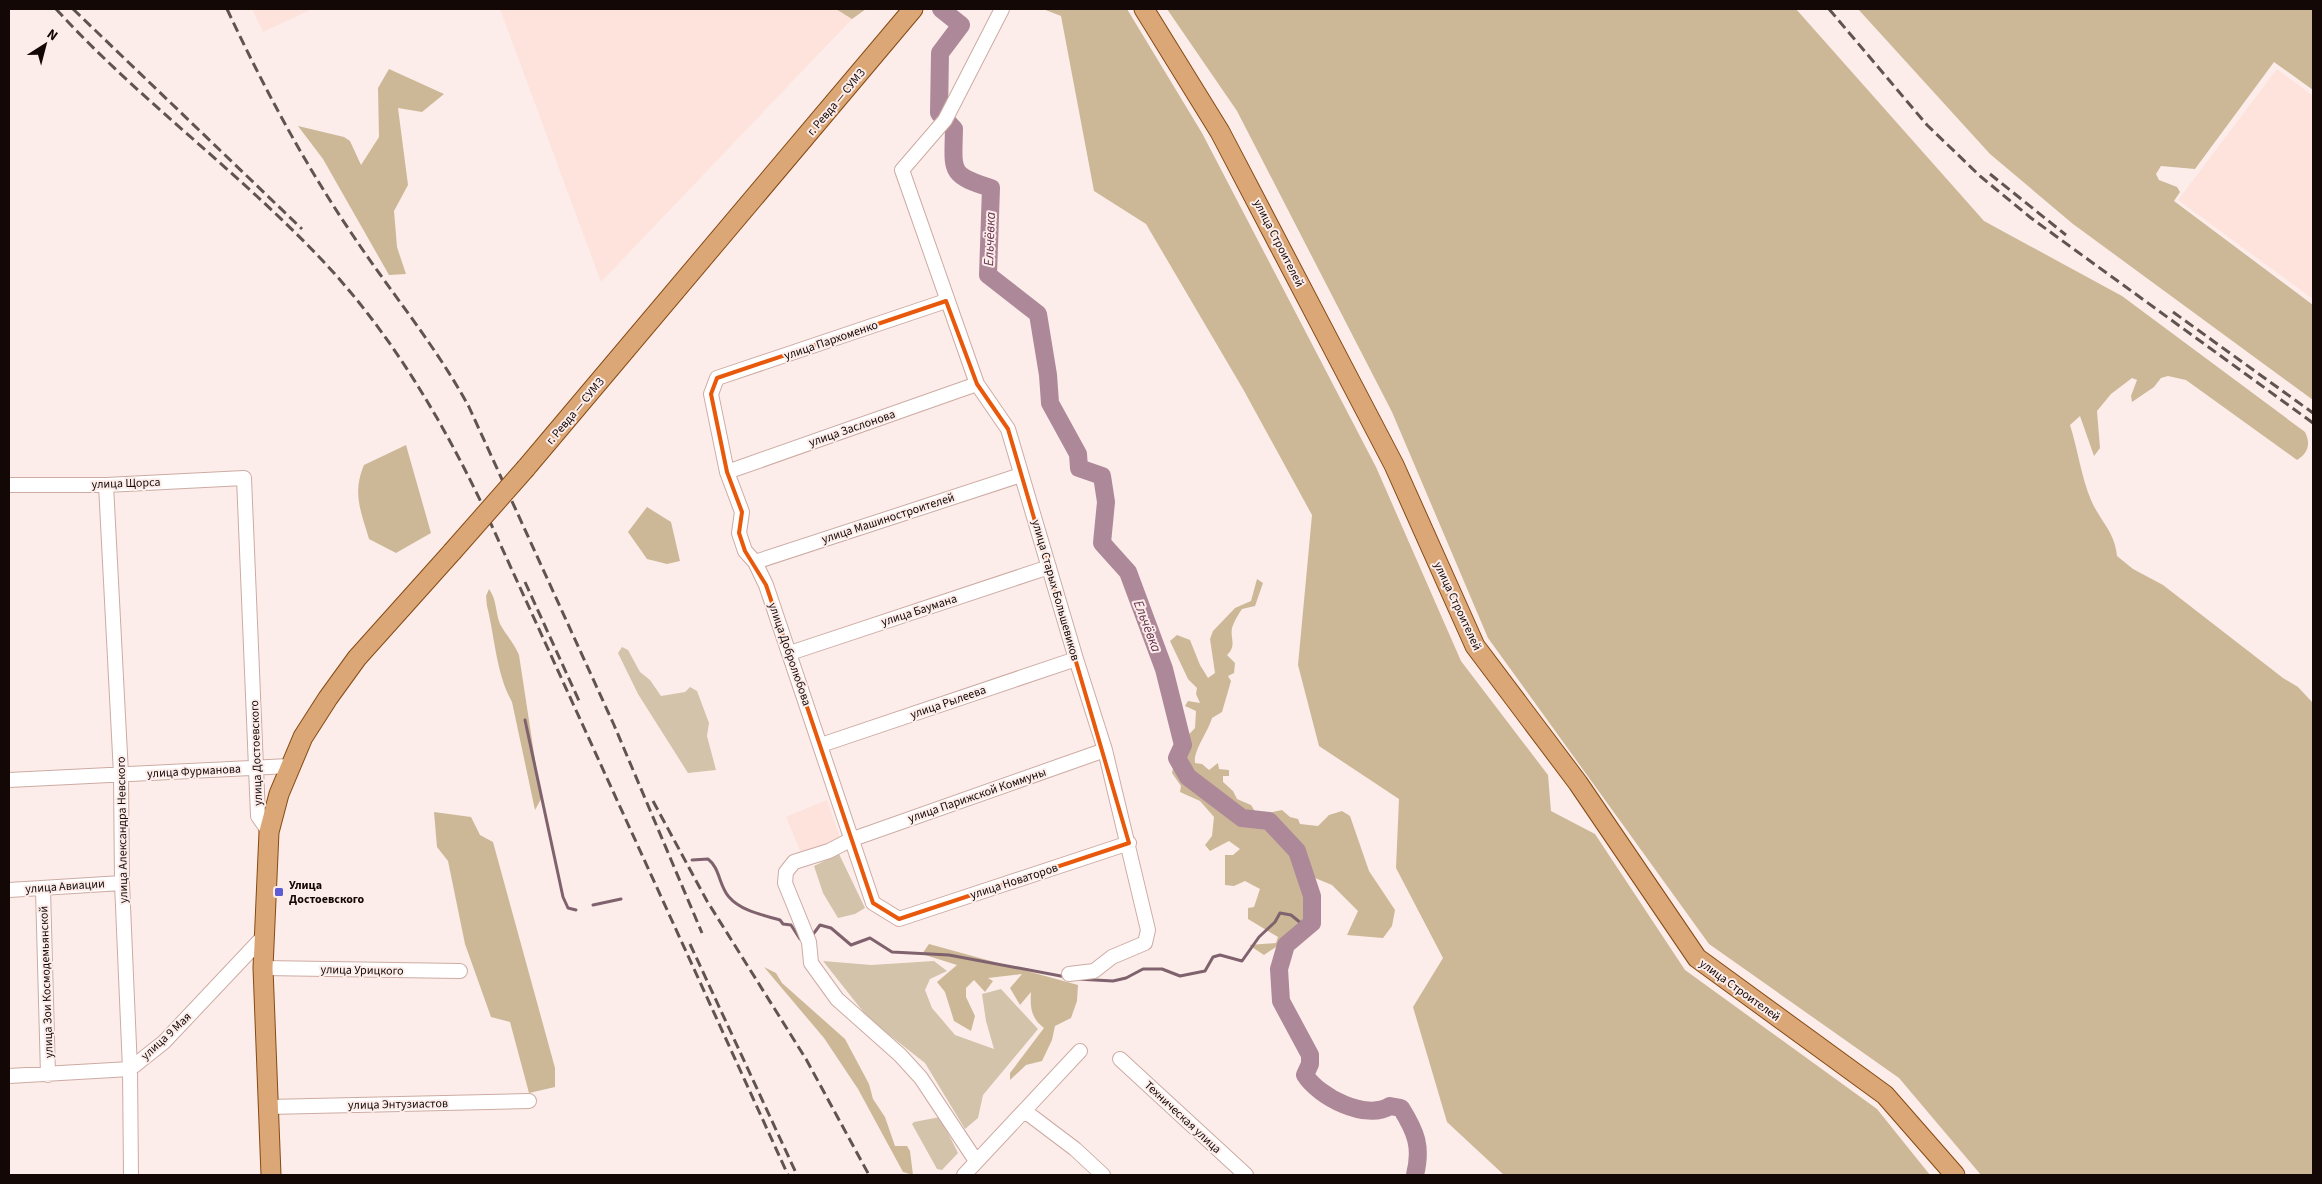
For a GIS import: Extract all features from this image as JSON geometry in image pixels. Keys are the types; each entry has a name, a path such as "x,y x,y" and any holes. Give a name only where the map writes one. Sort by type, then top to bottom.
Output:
{"main road":[{"name":"г. Ревда — СУМЗ","path":"269,832 289,766 303,737 357,658 526,468 913,9"},
{"name":"улица Строителей","path":"1144,9 1220,132 1389,456 1475,646 1578,783 1696,958 1885,1095 1955,1175"},
{"name":"улица Достоевского","path":"269,832 264,968 271,1175"}],"street":[{"name":"улица Старых Большевиков","path":"1002,9 945,120 902,170 977,384 1008,429 1105,750 1129,843 1148,930 1145,944 1112,957 1094,971 1069,974"},
{"name":"улица Пархоменко","path":"716,378 946,300"},
{"name":"улица Добролюбова","path":"716,378 711,394 727,472 742,512 739,533 745,551 755,562 766,585 821,745 850,840 873,903 899,919"},
{"name":"улица Заслонова","path":"727,472 977,384"},
{"name":"улица Машиностроителей","path":"755,562 1021,475"},
{"name":"улица Щорса","path":"9,485 106,485 244,478"},
{"name":"улица Достоевского","path":"244,478 258,768 258,816 269,832"},
{"name":"улица Александра Невского","path":"106,485 121,774 122,882 130,1069 131,1175"},
{"name":"улица Баумана","path":"790,654 1049,567"},
{"name":"улица Рылеева","path":"821,745 1076,659"},
{"name":"улица Парижской Коммуны","path":"976,1161 921,1078 900,1055 837,999 811,963 809,942 785,882 786,872 794,862 829,851 850,840 1105,750"},
{"name":"улица Фурманова","path":"9,780 289,766"},
{"name":"улица Новаторов","path":"899,919 1129,843"},
{"name":"улица Авиации","path":"9,890 122,882"},
{"name":"улица Зои Космодемьянской","path":"43,889 48,1075"},
{"name":"улица 9 Мая","path":"9,1076 130,1069 164,1042 264,936"},
{"name":"улица Урицкого","path":"264,968 460,972"},
{"path":"964,1175 1026,1112 1080,1051"},
{"name":"Техническая улица","path":"1120,1058 1246,1175"},
{"name":"улица Энтузиастов","path":"268,1107 529,1101"},
{"path":"1026,1112 1074,1149 1103,1175"}],"highlighted area":[{"path":"946,301 977,384 1008,429 1129,843 899,919 873,903 766,585 745,551 739,533 742,512 727,472 711,394 717,378"}],"shaded area":[{"path":"252,9 312,9 263,32"},
{"path":"500,9 840,9 852,19 601,282"},
{"path":"836,9 866,9 852,19"},
{"path":"1043,9 1127,9 1202,133 1376,467 1461,661 1548,775 1551,811 1595,834 1685,970 1877,1109 1930,1175 1504,1175 1447,1122 1413,1007 1443,958 1396,868 1399,799 1319,746 1298,665 1312,515 1243,389 1146,224 1094,191 1061,16"},
{"path":"1167,9 1796,9 1984,221 2122,296 2305,432 2308,440 2307,448 2304,454 2297,460 2186,380 2168,376 2161,378 2154,387 2132,402 2131,396 2137,380 2132,378 2111,394 2097,411 2100,448 2094,456 2080,416 2070,425 2091,500 2107,527 2116,548 2117,556 2133,569 2163,585 2283,678 2298,687 2313,703 2313,1175 1981,1175 1899,1078 1709,944 1488,638 1392,412 1237,111"},
{"path":"1858,9 2313,9 2313,90 2274,62 2195,169 2161,166 2156,174 2159,180 2177,187 2180,192 2174,201 2313,305 2313,400 2073,224 1990,154"},
{"path":"389,69 444,94 422,112 398,108 408,185 394,211 397,247 406,274 389,275 323,159 298,126 344,137 350,141 361,165 379,137 378,88"},
{"path":"2277,69 2313,96 2313,299 2178,200"},
{"path":"406,445 431,533 396,553 369,539 358,494 360,475 364,465"},
{"path":"647,507 671,522 680,561 667,564 647,559 628,532"},
{"path":"1257,579 1263,583 1255,606 1242,609 1232,628 1232,649 1227,655 1235,663 1234,673 1228,676 1231,681 1222,712 1212,718 1198,747 1195,763 1202,764 1209,770 1218,763 1219,769 1229,770 1229,776 1223,776 1223,782 1233,791 1237,799 1251,805 1256,813 1263,814 1282,810 1290,817 1298,819 1300,824 1318,826 1329,815 1342,811 1350,816 1369,871 1395,910 1392,926 1383,938 1347,935 1358,911 1332,885 1315,878 1318,892 1319,918 1264,955 1249,945 1276,943 1278,937 1248,919 1248,908 1254,907 1260,889 1245,881 1234,886 1225,885 1225,855 1233,855 1240,849 1229,841 1210,851 1205,845 1212,836 1214,817 1200,801 1180,792 1181,786 1172,773 1178,746 1195,728 1196,711 1185,706 1188,701 1200,703 1196,694 1197,688 1188,679 1170,641 1177,635 1190,640 1200,665 1208,678 1215,673 1210,639 1213,631 1235,608 1251,601"},
{"path":"489,589 500,624 519,655 541,799 535,810 512,702 502,679 496,655 487,606 486,596"},
{"path":"622,647 628,650 640,672 650,680 661,696 685,692 690,687 697,691 709,723 707,736 716,770 688,773 638,694 618,653"},
{"path":"827,800 840,838 801,853 786,817"},
{"path":"434,812 471,817 480,835 493,842 555,1068 555,1087 529,1093 510,1022 491,1017 465,944 448,861 437,847"},
{"path":"839,854 865,908 855,914 838,918 823,893 814,866"},
{"path":"929,944 1078,985 1077,1001 1071,1018 1055,1026 1052,1040 1042,1061 1026,1065 1010,1080 1010,1073 1044,1028 1036,1020 1032,1012 1031,992 1020,1005 1010,988 1022,974 988,978 993,981 985,992 974,980 966,988 966,997 975,1016 971,1031 954,1021 945,992 937,982 957,965 922,954"},
{"path":"823,961 871,965 934,961 947,971 930,979 925,990 932,1008 955,1035 994,1049 986,1021 982,994 1001,989 1038,1029 983,1095 978,1118 965,1129 925,1063 869,1019"},
{"path":"764,967 776,973 782,983 845,1039 869,1084 873,1099 885,1117 895,1146 907,1146 910,1151 913,1175 903,1172 858,1089 824,1038"},
{"path":"940,1117 958,1153 942,1170 937,1169 912,1124"}],"waterway":[{"name":"Ельчёвка","path":"941,9 961,25 940,53 939,113 954,129 953,155 956,170 967,179 991,188 988,275 1038,314 1048,375 1050,403 1078,454 1079,468 1102,476 1106,502 1102,543 1128,572 1164,669 1183,745 1177,758 1188,777 1242,818 1269,821 1297,851 1312,896 1312,923 1286,945 1279,969 1281,1001 1310,1055 1310,1064 1305,1075 1321,1091 1356,1109 1369,1111 1380,1110 1390,1106 1401,1108 1414,1132 1418,1148 1415,1175"},
{"path":"525,720 563,897 568,908 576,910"},
{"path":"692,860 708,859 715,867 726,893 734,902 753,912 780,920 783,924 791,925 800,939 802,939"},
{"path":"593,905 621,899"},
{"path":"1077,979 1113,981 1126,978 1143,969 1162,969 1180,976 1205,971 1213,957 1220,955 1242,961 1259,937 1275,922 1280,913 1291,915 1307,928"},
{"path":"811,937 820,925 831,928 851,945 870,938 892,952 949,955 1066,977"}],"railway":[{"path":"56,9 120,74 290,227 346,287 391,345 411,375 448,437 481,502 788,1175"},
{"path":"73,9 302,229"},
{"path":"227,9 271,97 302,154 336,210 413,320 469,407 614,725 702,933"},
{"path":"1829,9 1927,125 1980,176 2031,218 2313,423"},
{"path":"1990,174 2066,235"},
{"path":"2173,312 2313,413"},
{"path":"525,582 580,703"},
{"path":"653,801 707,901 806,1059 869,1175"},
{"path":"690,944 797,1175"}],"place":[{"name":"Улица Достоевского","path":"279,892"}]}
